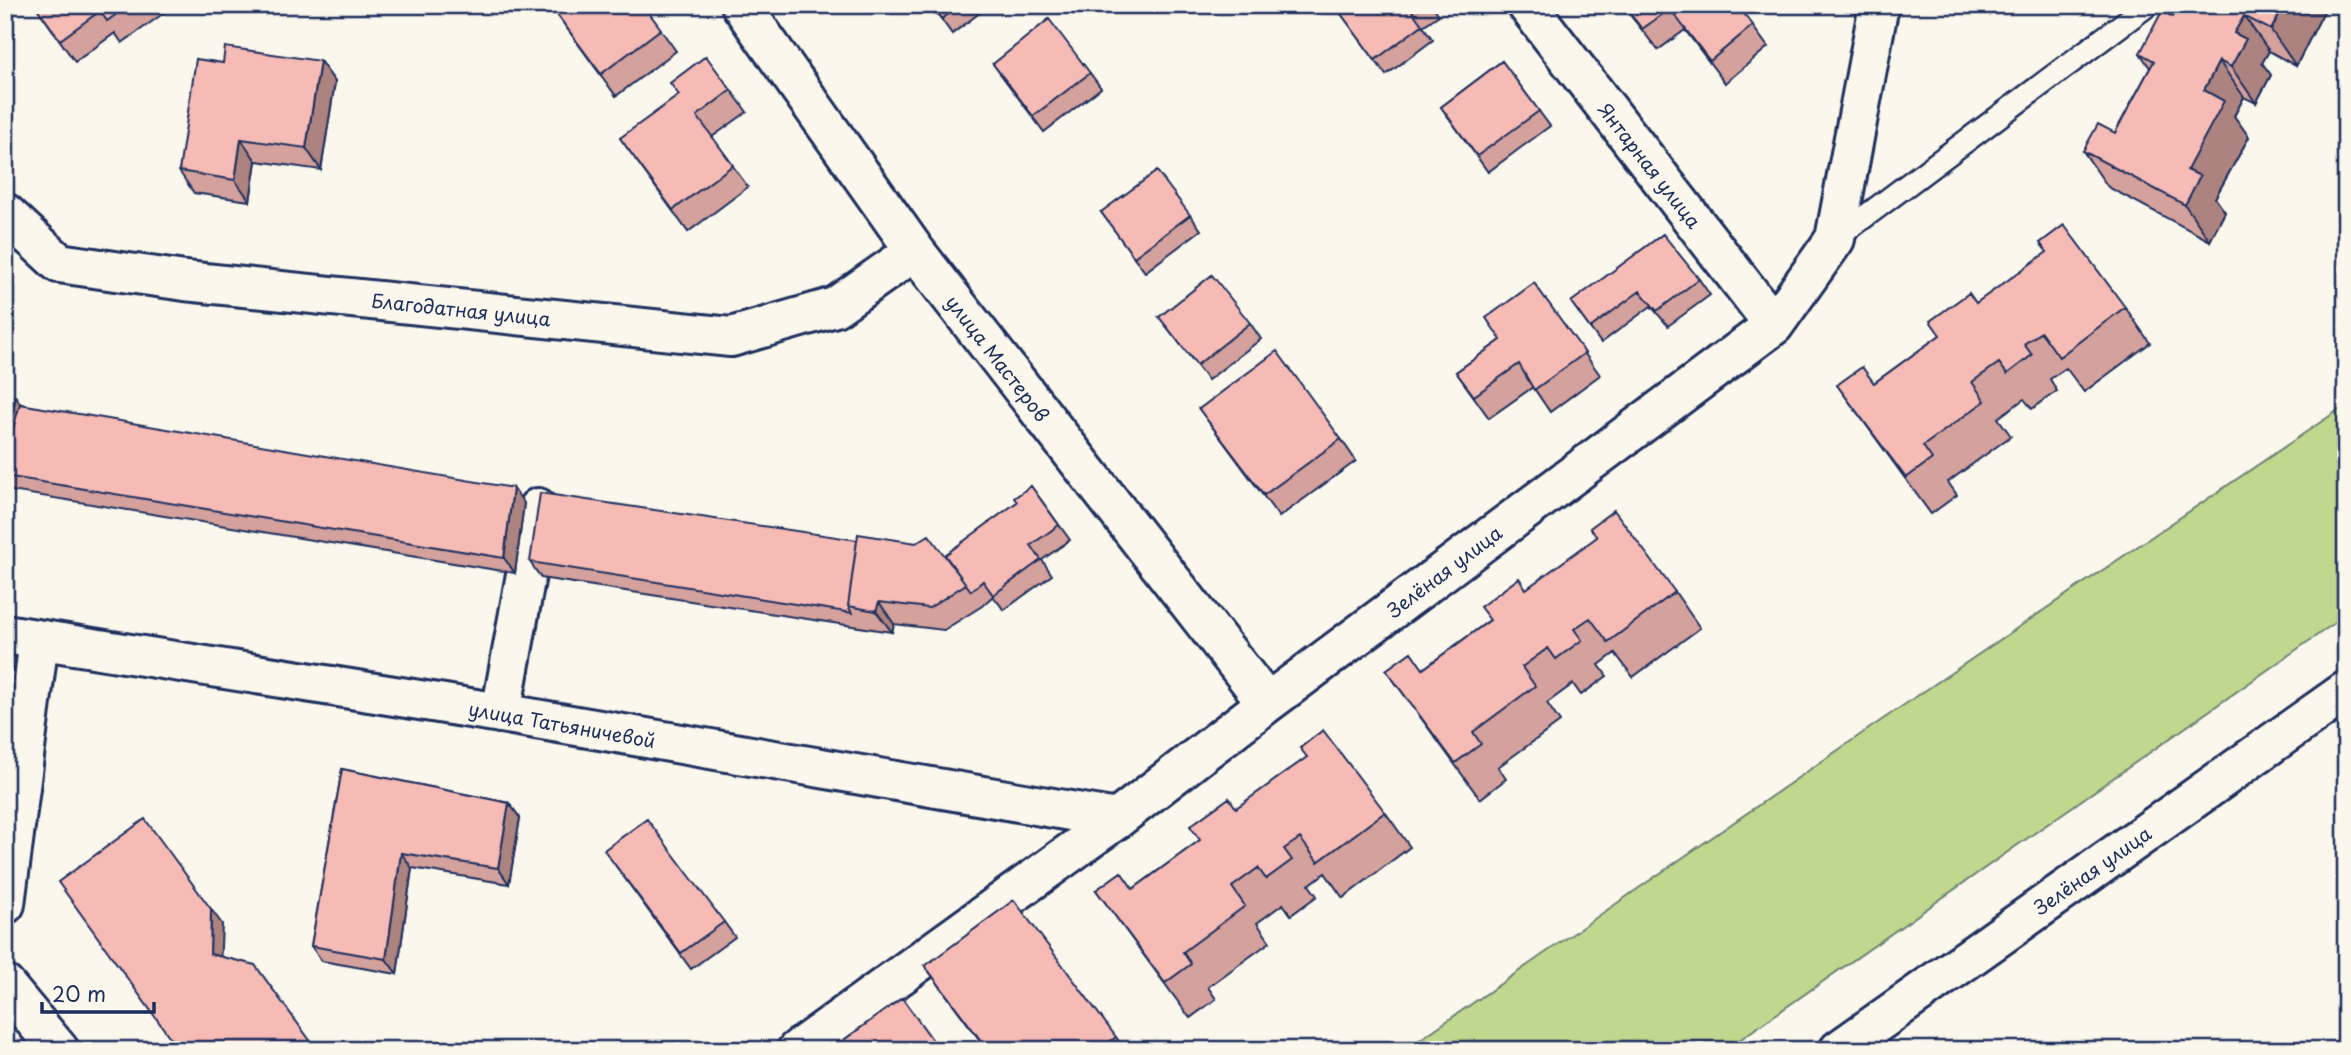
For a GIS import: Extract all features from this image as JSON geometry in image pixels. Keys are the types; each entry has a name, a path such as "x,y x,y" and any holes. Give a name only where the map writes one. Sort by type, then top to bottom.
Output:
{"street":[{"name":"улица Мастеров","path":"741,5 915,251 1267,703"},
{"name":"Янтарная улица","path":"1527,5 1774,326"},
{"path":"1835,239 1879,5"},
{"name":"Благодатная улица","path":"5,213 60,263 185,281 730,337 835,307 915,251"},
{"name":"Зелёная улица","path":"796,1050 1117,819 1267,703 1774,326 1835,239"},
{"path":"501,713 538,508"},
{"path":"5,904 22,637"},
{"name":"улица Татьяничевой","path":"22,637 501,713 1117,819"},
{"name":"Зелёная улица","path":"1839,1050 2346,691"},
{"path":"5,985 59,1050"}],"lane":[{"path":"1835,239 2148,5"}],"green space":[{"path":"2346,405 2346,615 1725,1050 1405,1050 1870,728"}],"building":[{"path":"35,5 129,5 107,21 100,11 60,40"},
{"path":"550,5 643,5 661,29 601,74"},
{"path":"932,5 960,5 942,19"},
{"path":"1348,5 1420,5 1412,11 1422,25 1375,60 1339,11"},
{"path":"1624,5 1737,5 1753,25 1710,61 1670,9 1642,29"},
{"path":"2179,5 2284,5 2271,30 2244,16 2234,33 2246,39 2231,67 2219,61 2204,90 2224,101 2187,170 2200,176 2185,205 2083,151 2098,124 2115,133 2154,61 2140,53 2162,11 2173,17"},
{"path":"1049,19 1090,73 1033,116 993,64"},
{"path":"225,47 320,61 306,148 241,139 235,180 179,171 196,59 223,63"},
{"path":"706,56 731,90 697,116 733,165 673,210 620,138 679,95 670,83"},
{"path":"1502,61 1539,111 1477,156 1441,107"},
{"path":"1157,171 1190,215 1134,257 1101,212"},
{"path":"2064,225 2125,307 2059,357 2041,332 2024,344 2032,355 2007,374 1999,363 1972,382 1985,401 1923,446 1932,459 1906,478 1837,385 1862,367 1874,383 1940,335 1930,321 1969,293 1976,303 2047,252 2040,243"},
{"path":"1663,234 1699,279 1657,311 1640,291 1590,328 1571,302"},
{"path":"1212,275 1250,323 1197,365 1159,317"},
{"path":"1534,283 1585,353 1534,390 1519,364 1474,396 1456,372 1501,340 1486,318"},
{"path":"1277,351 1341,439 1264,495 1199,409"},
{"path":"5,395 16,397 5,434"},
{"path":"20,404 513,488 504,558 5,476 5,457"},
{"path":"1031,486 1059,525 1031,545 1041,560 993,595 983,581 971,591 945,555 1017,502 1014,498"},
{"path":"540,493 857,540 848,606 852,613 530,562"},
{"path":"1614,510 1675,592 1608,642 1590,618 1574,629 1582,640 1556,659 1548,648 1522,667 1535,686 1473,732 1481,744 1455,763 1386,670 1411,652 1423,669 1490,620 1480,607 1519,578 1526,589 1597,537 1590,528"},
{"path":"858,534 916,543 929,535 966,584 929,608 879,602 876,611 848,606"},
{"path":"1323,730 1385,812 1318,862 1300,838 1284,849 1292,860 1266,879 1258,868 1232,887 1245,906 1183,952 1191,964 1165,983 1096,890 1121,872 1133,889 1200,840 1190,826 1229,798 1236,808 1307,757 1300,748"},
{"path":"342,769 509,803 498,868 401,853 386,959 311,946"},
{"path":"145,819 211,909 210,954 255,965 317,1050 179,1050 58,882"},
{"path":"647,819 724,922 681,953 604,850"},
{"path":"1014,900 1116,1037 1099,1050 988,1050 925,966"},
{"path":"902,998 934,1042 922,1050 830,1050"}]}
